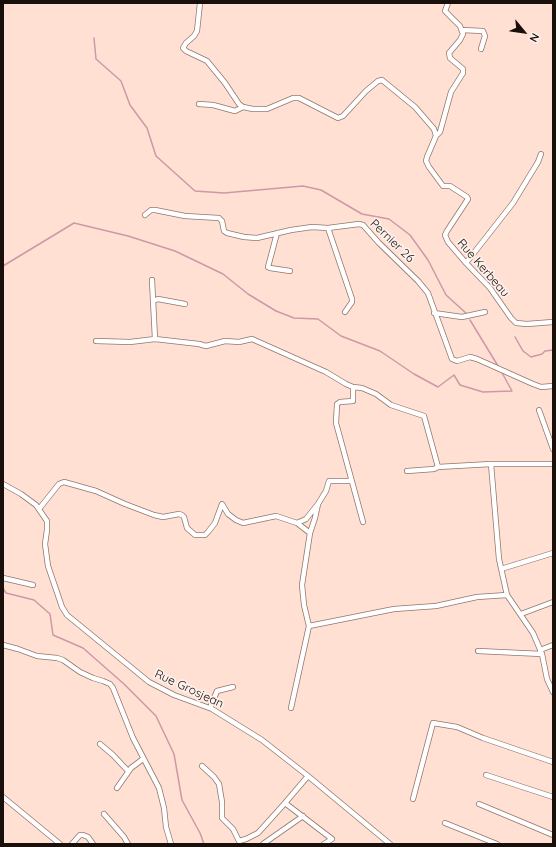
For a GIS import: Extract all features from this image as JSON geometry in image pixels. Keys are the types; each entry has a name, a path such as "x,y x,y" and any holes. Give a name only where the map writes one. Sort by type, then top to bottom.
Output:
{"street":[{"path":"200,3 196,31 194,36 186,43 184,48 186,51 207,61 225,83 239,104 243,107 267,109 293,98 299,98 338,118 343,116 366,91 378,81 382,80 415,107 434,128 436,136"},
{"path":"436,136 440,132 451,92 463,73 463,69 450,58 449,54 463,34 460,26 445,11 448,3"},
{"path":"462,30 483,31 485,36 481,49"},
{"path":"199,104 213,105 235,111 243,107"},
{"name":"Rue Kerbeau","path":"436,136 426,161 429,167 443,186 450,186 468,199 446,231 445,235 448,242 490,288 516,323 527,324 553,322"},
{"path":"466,263 513,203 538,162 541,154"},
{"name":"Pernier 26","path":"145,215 151,210 155,210 185,216 219,218 222,220 224,231 244,237 257,238 312,227 328,228 359,224 363,225 428,293 452,359 456,361 470,357 541,387 553,386"},
{"path":"328,228 352,300 345,312"},
{"path":"278,233 268,267 290,271"},
{"path":"152,280 155,339"},
{"path":"153,302 158,299 185,304"},
{"path":"434,313 462,317 485,312"},
{"path":"96,341 130,342 155,339 206,346 225,341 239,342 252,339 326,372 352,387 362,388 376,394 391,404 424,416 438,467"},
{"path":"352,387 353,401 340,402 337,404 336,423 363,522"},
{"path":"539,410 553,449"},
{"path":"491,464 499,559 507,596 521,614 533,634 541,652 547,679 553,692"},
{"path":"407,471 434,469 438,467 491,464 553,464"},
{"path":"297,523 306,519 318,504 326,491 329,481 351,481"},
{"path":"39,509 58,484 64,482 96,491 154,515 163,517 178,514 182,515 187,528 195,535 205,535 208,532 215,523 222,504 228,514 243,523 276,516 297,523 310,533"},
{"name":"Rue Grosjean","path":"3,484 21,494 39,509 46,521 47,530 45,544 48,566 62,607 67,616 132,670 149,682 174,695 210,708 262,740 390,844"},
{"path":"291,708 310,626 304,605 302,585 310,533 318,504"},
{"path":"502,569 553,553"},
{"path":"3,578 27,585 33,585"},
{"path":"310,626 394,609 436,606 477,597 507,596"},
{"path":"521,614 553,602"},
{"path":"3,645 37,656 63,660 80,672 110,684 133,738 159,788 164,808 166,827 171,844"},
{"path":"478,651 541,652 553,645"},
{"path":"210,708 217,691 233,687"},
{"path":"413,799 433,723 457,726 490,741 553,762"},
{"path":"100,744 128,771"},
{"path":"117,788 128,771 143,758"},
{"path":"202,766 219,784 222,802 222,818 232,829 239,841 258,833 308,776"},
{"path":"486,775 553,797"},
{"path":"3,797 60,844"},
{"path":"285,803 332,839 324,844"},
{"path":"479,804 553,834"},
{"path":"104,814 124,836 128,844"},
{"path":"263,844 303,816"},
{"path":"445,823 497,844"},
{"path":"72,844 80,835 83,835 88,837 93,844"}],"waterway":[{"path":"94,38 96,59 121,81 130,105 147,128 156,156 195,191 224,193 303,186 321,190 362,214 389,219 410,235 428,260 446,295 467,314"},
{"path":"3,266 74,223 128,236 175,251 223,274 248,294 276,311 294,318 318,319 341,336 380,351 414,374 438,387 454,375 460,385 483,392 512,391 501,371"},
{"path":"470,320 498,366"},
{"path":"515,337 523,351 531,357 542,354 545,351 553,350"},
{"path":"3,588 6,593 34,600 50,614 53,635 83,648 124,684 156,716 174,754 182,800 200,833 204,844"}]}
